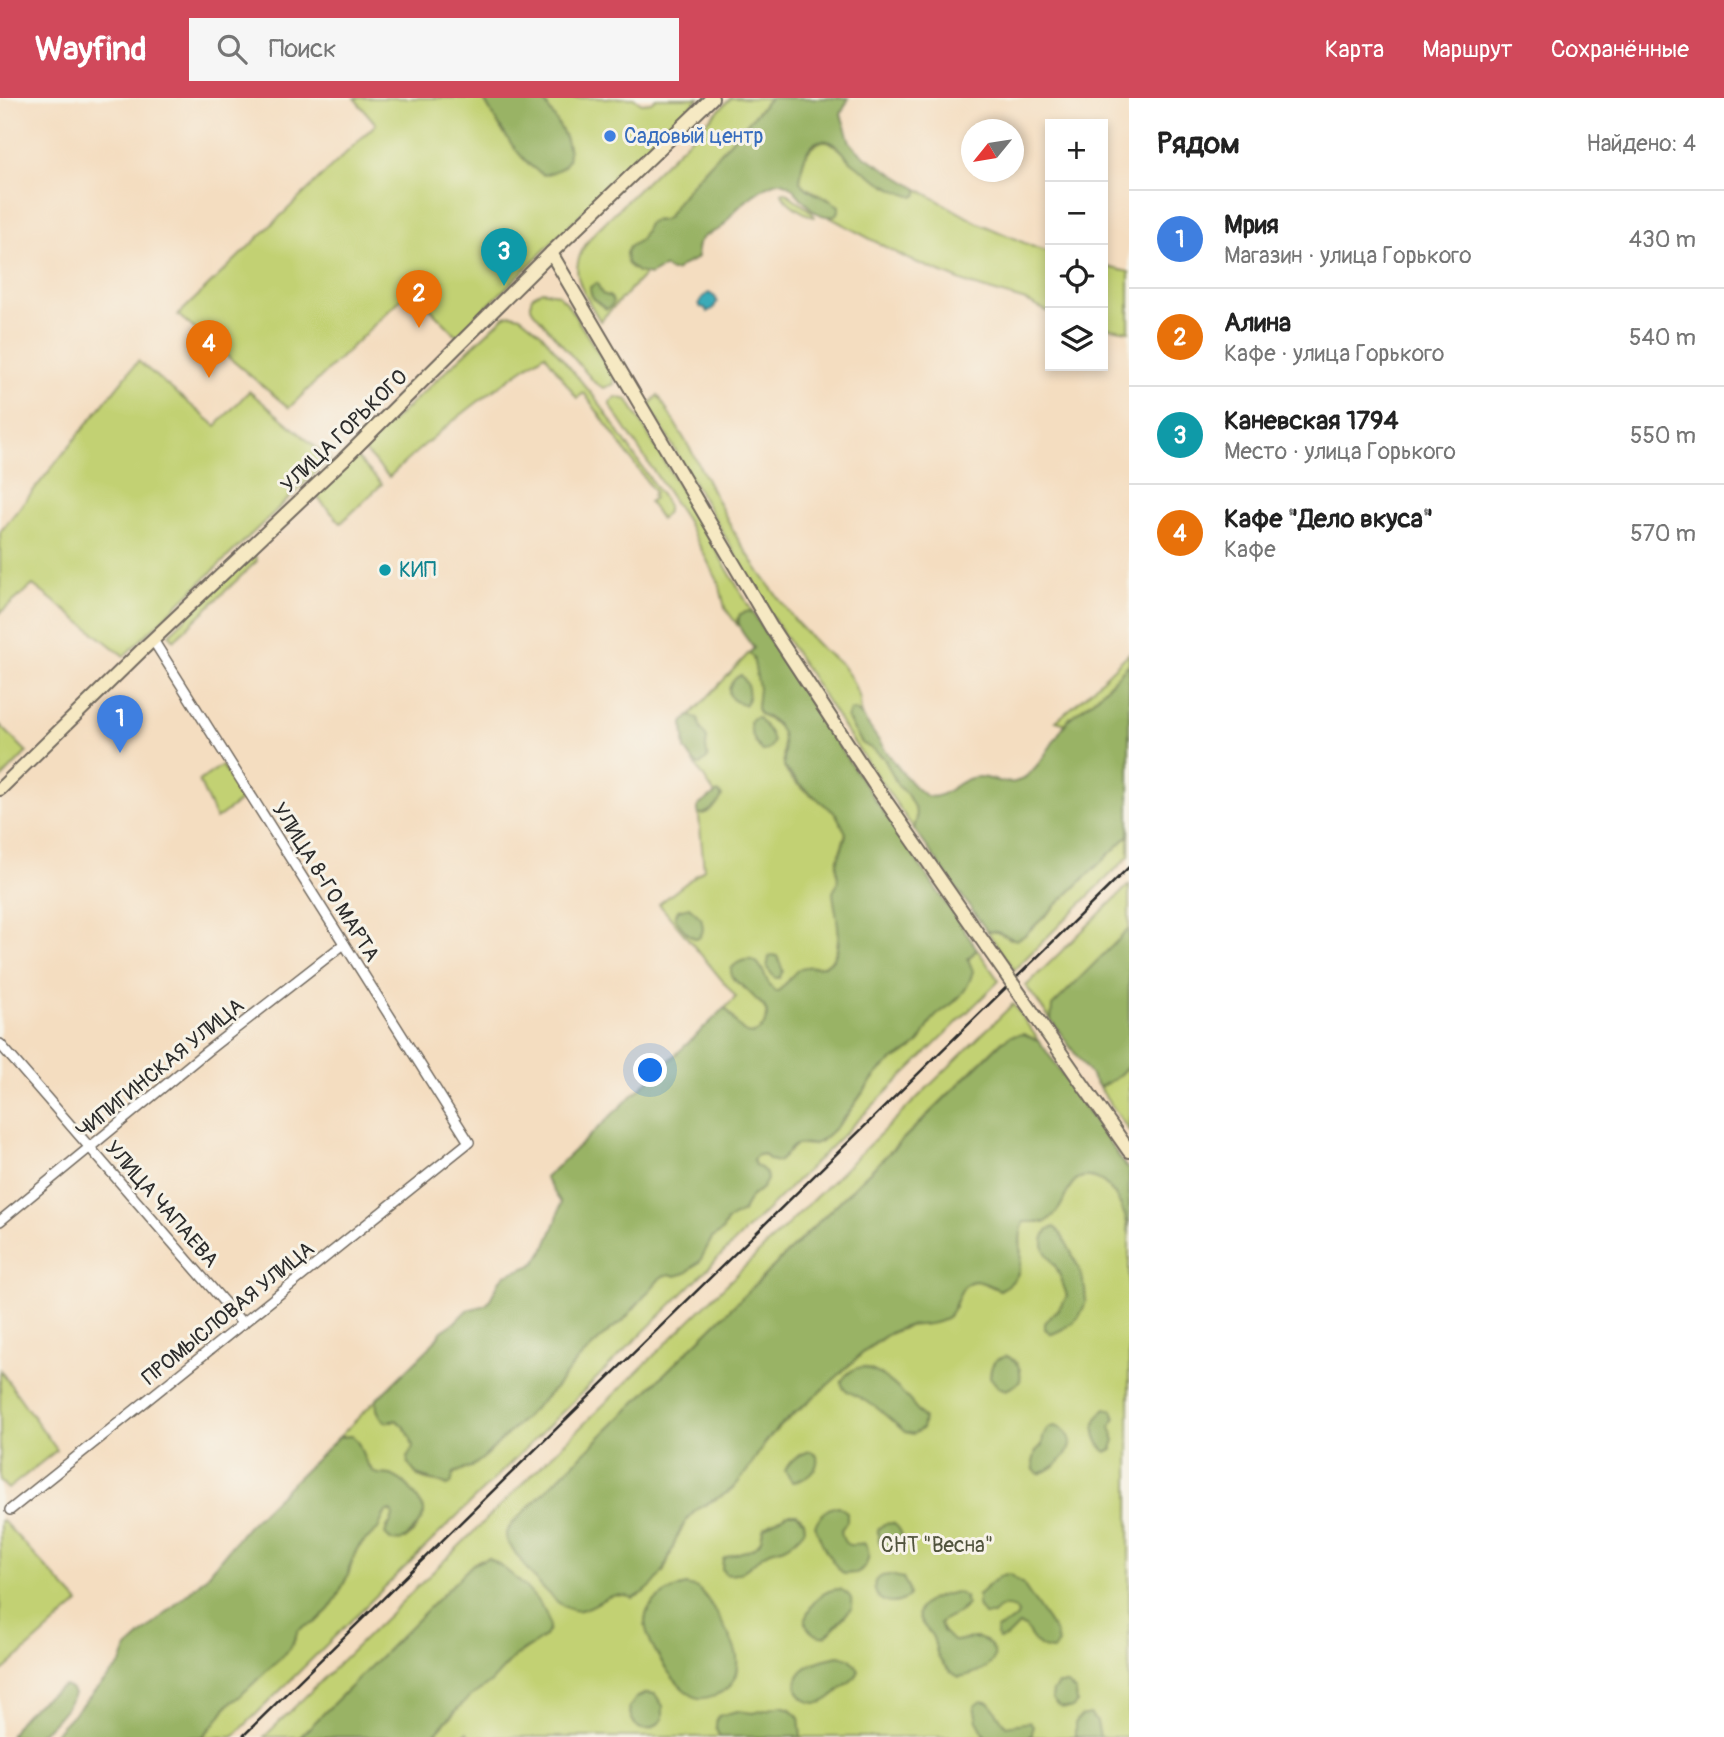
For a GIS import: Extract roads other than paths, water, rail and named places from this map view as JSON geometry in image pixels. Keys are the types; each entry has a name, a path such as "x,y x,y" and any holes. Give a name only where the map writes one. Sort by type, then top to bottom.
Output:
{"main road":[{"name":"УЛИЦА ГОРЬКОГО","path":"0,789 349,454 712,98"},
{"path":"551,253 771,627 874,784 1129,1151"}],"street":[{"name":"УЛИЦА 8-ГО МАРТА","path":"153,640 469,1142"},
{"name":"ЧИПИГИНСКАЯ УЛИЦА","path":"0,1221 207,1051 344,944"},
{"name":"УЛИЦА ЧАПАЕВА","path":"0,1044 243,1324"},
{"name":"ПРОМЫСЛОВАЯ УЛИЦА","path":"10,1510 469,1142"}],"water":[{"path":"709,293 717,302 713,309 707,312 699,303"}],"railway":[{"path":"242,1737 1129,867"}],"place":[{"name":"Садовый центр","path":"610,136"},
{"name":"Каневская 1794","path":"504,286"},
{"name":"Алина","path":"419,328"},
{"name":"Кафе \"Дело вкуса\"","path":"209,378"},
{"name":"КИП","path":"385,570"},
{"name":"Мрия","path":"120,753"}],"park label":[{"name":"СНТ \"Весна\"","path":"937,1545"}]}
